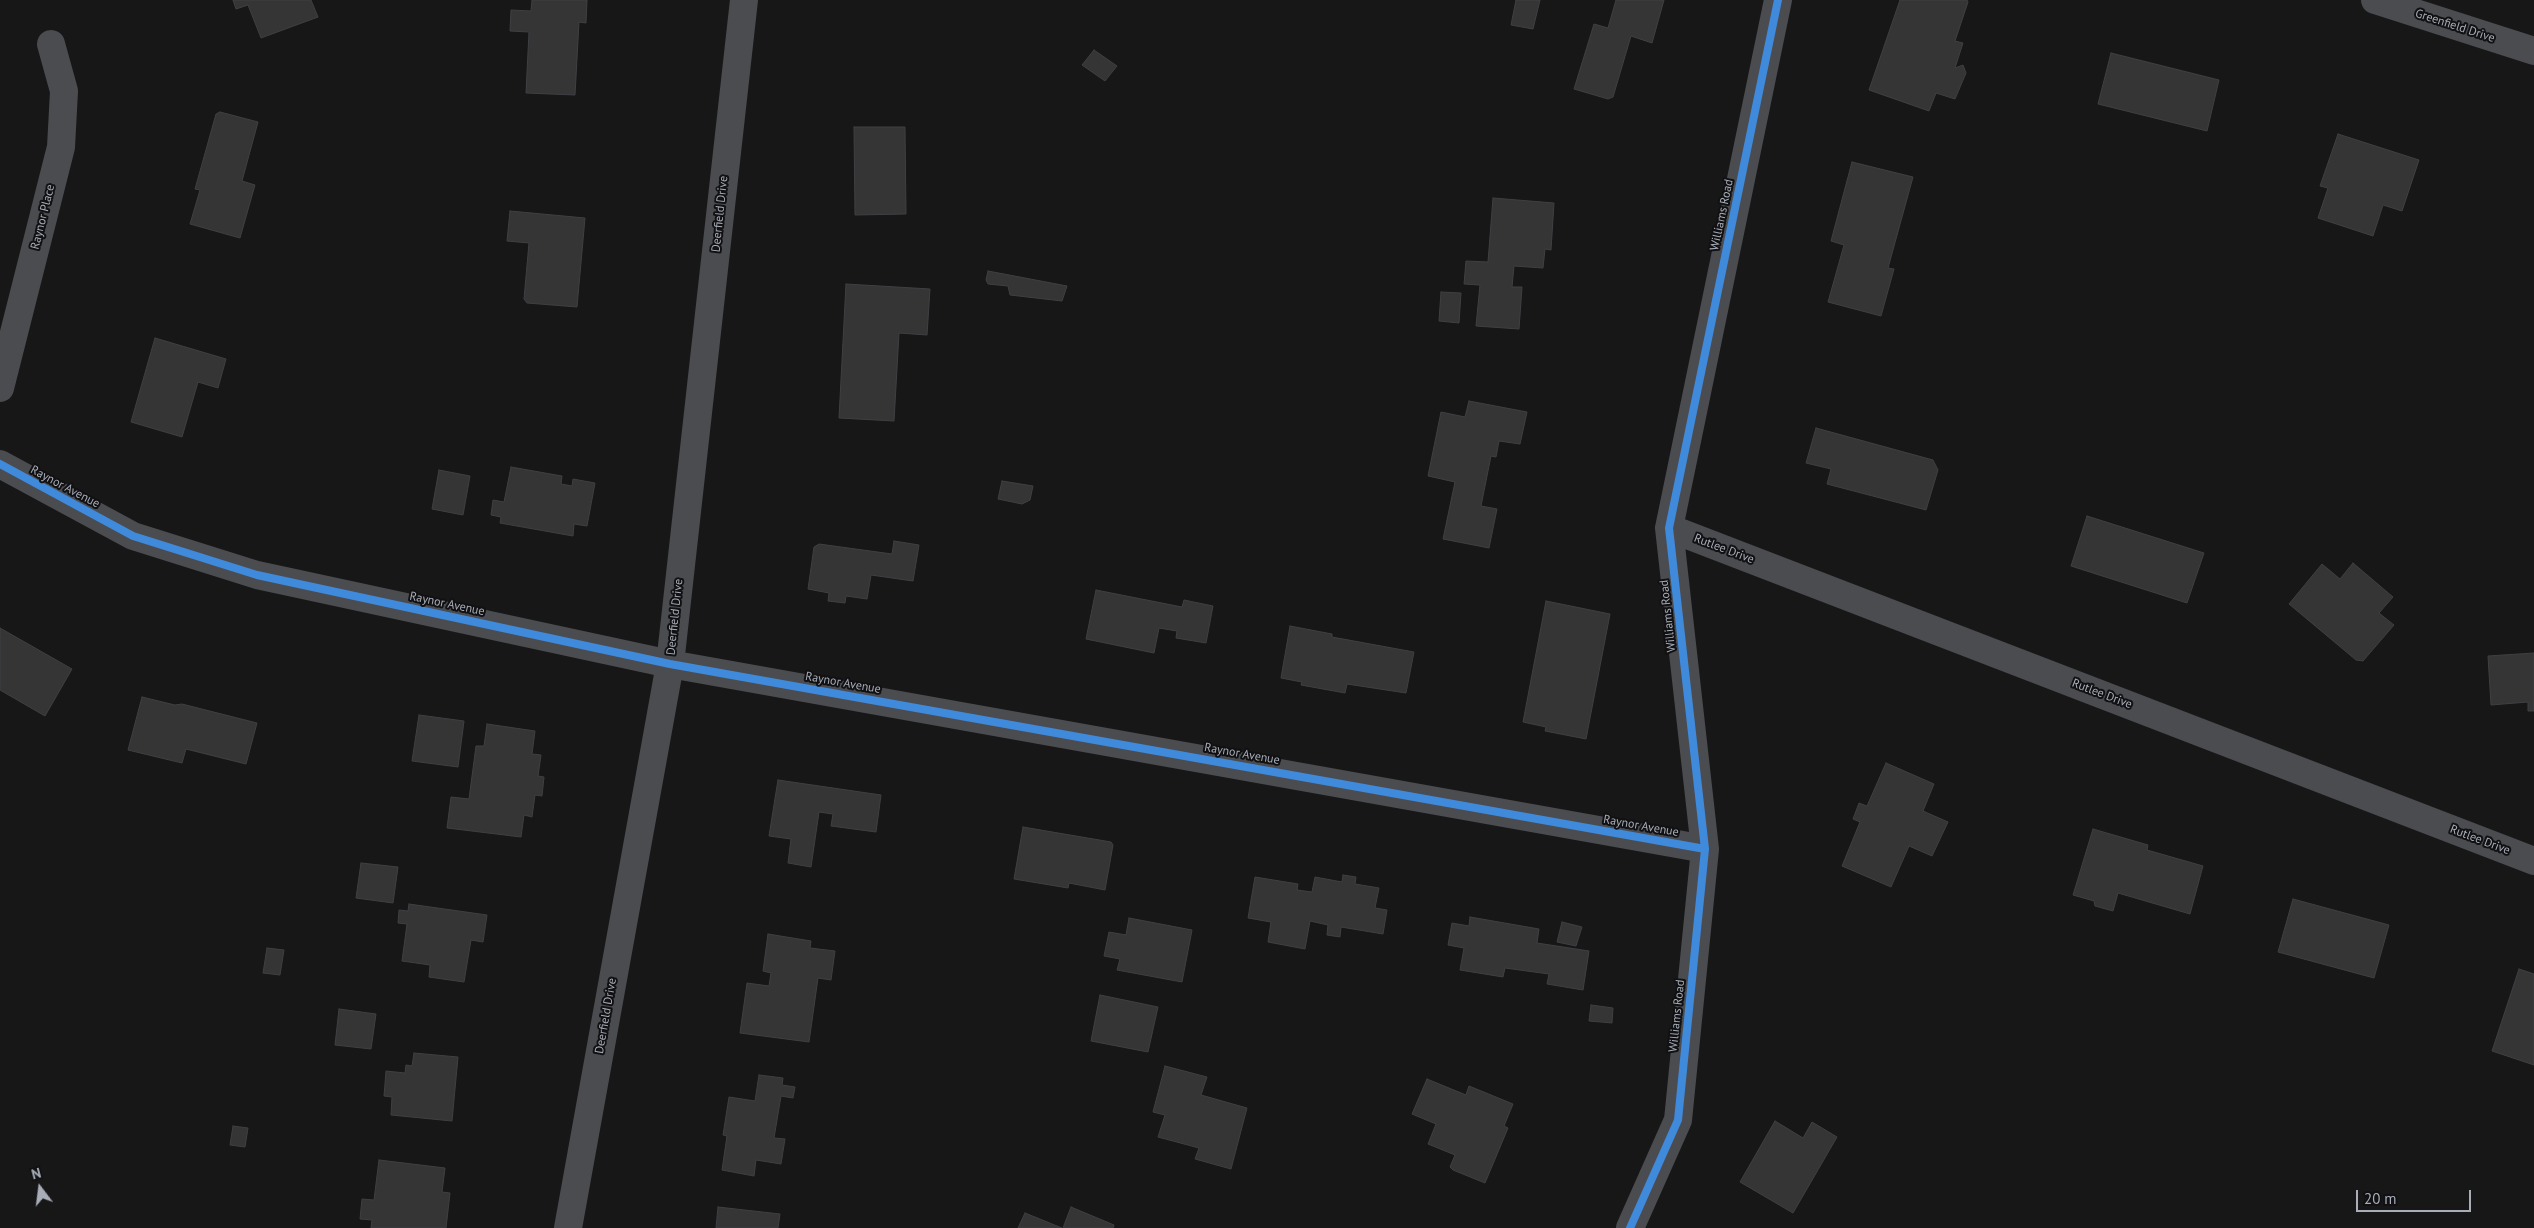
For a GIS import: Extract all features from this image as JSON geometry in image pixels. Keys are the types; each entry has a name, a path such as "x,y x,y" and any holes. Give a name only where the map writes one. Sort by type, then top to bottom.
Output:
{"street":[{"name":"Deerfield Drive","path":"568,1228 670,664 744,0"},
{"name":"Williams Road","path":"1630,1228 1678,1120 1705,848 1669,528 1778,0"},
{"name":"Greenfield Drive","path":"2375,0 2534,51"},
{"name":"Raynor Place","path":"0,388 61,147 64,91 51,44"},
{"name":"Raynor Avenue","path":"0,464 133,536 257,575 670,664 1705,848"},
{"name":"Rutlee Drive","path":"1669,528 2534,861"}],"building":[{"path":"233,0 311,0 318,17 261,38 248,5 236,9"},
{"path":"532,0 587,0 586,23 579,22 575,95 526,93 529,32 510,31 511,10 531,11"},
{"path":"1516,0 1540,0 1533,29 1511,25"},
{"path":"1616,0 1664,0 1652,43 1631,36 1613,97 1608,99 1574,89 1594,24 1608,28"},
{"path":"1900,0 1967,0 1968,2 1955,41 1963,43 1955,68 1963,65 1966,73 1955,99 1936,93 1929,111 1869,90"},
{"path":"1094,50 1117,66 1105,81 1082,65"},
{"path":"2111,53 2219,80 2207,131 2098,104"},
{"path":"220,112 258,122 242,181 255,185 240,238 190,224 200,190 195,189 216,114"},
{"path":"854,127 905,127 906,214 855,215"},
{"path":"2338,134 2419,160 2402,211 2383,205 2373,236 2318,218 2328,188 2320,186"},
{"path":"1852,162 1913,177 1888,268 1894,269 1881,316 1828,302 1844,245 1831,241"},
{"path":"1493,198 1554,203 1551,250 1545,249 1543,268 1514,266 1512,287 1522,287 1519,329 1476,326 1480,285 1464,284 1466,261 1488,262"},
{"path":"510,211 585,218 577,307 527,303 524,299 529,243 507,241"},
{"path":"988,271 1067,286 1062,301 1010,295 1008,286 988,284 986,280"},
{"path":"846,284 930,289 927,335 899,333 894,421 839,418"},
{"path":"1441,292 1461,293 1459,323 1439,321"},
{"path":"155,338 226,359 218,388 198,382 182,437 131,422"},
{"path":"1469,401 1527,412 1520,444 1499,441 1496,457 1491,456 1481,506 1497,509 1489,548 1443,539 1455,482 1428,476 1441,412 1465,417"},
{"path":"1816,428 1933,460 1938,470 1926,510 1827,484 1831,469 1806,463"},
{"path":"511,467 562,476 561,484 572,486 573,479 595,483 587,526 574,524 573,536 500,523 501,517 491,515 493,500 504,502"},
{"path":"439,470 470,476 463,515 432,509"},
{"path":"1002,481 1033,486 1030,500 1022,504 998,499"},
{"path":"2087,516 2204,553 2187,603 2071,566"},
{"path":"894,541 919,545 913,581 871,575 867,599 846,596 845,603 828,601 829,593 808,589 814,547 819,544 892,554"},
{"path":"2353,563 2393,597 2379,613 2394,625 2363,661 2356,660 2289,604 2322,564 2340,579"},
{"path":"1096,590 1182,607 1184,600 1213,606 1206,643 1176,638 1177,631 1159,628 1154,653 1086,639"},
{"path":"1546,601 1610,614 1586,739 1545,731 1546,727 1523,722"},
{"path":"1290,626 1332,634 1332,637 1414,652 1406,693 1347,684 1345,693 1301,685 1302,682 1281,678"},
{"path":"0,628 72,669 45,716 0,690"},
{"path":"2534,653 2534,711 2528,711 2528,702 2491,705 2488,656"},
{"path":"142,697 175,705 182,704 257,723 246,764 186,749 182,763 128,750"},
{"path":"419,715 464,721 458,767 412,761"},
{"path":"487,724 535,731 532,754 541,755 538,776 544,777 542,796 535,795 532,817 524,815 521,837 447,828 451,797 469,799 476,746 484,746"},
{"path":"1886,763 1934,784 1923,811 1948,822 1932,856 1909,846 1891,887 1842,866 1860,822 1853,819 1859,803 1867,806"},
{"path":"778,780 881,795 876,832 831,826 833,814 819,812 811,867 788,863 791,839 769,836"},
{"path":"1023,827 1111,842 1113,845 1105,890 1069,883 1068,888 1014,879"},
{"path":"2093,829 2148,845 2147,850 2203,866 2190,914 2118,893 2113,911 2095,906 2094,901 2073,895"},
{"path":"361,863 398,867 393,903 356,898"},
{"path":"1343,875 1356,877 1355,884 1379,888 1375,908 1387,910 1383,934 1341,927 1340,937 1327,935 1328,925 1310,921 1305,949 1268,942 1271,922 1248,918 1255,877 1298,884 1297,890 1312,892 1315,877 1342,882"},
{"path":"2293,899 2389,925 2374,978 2278,952"},
{"path":"409,904 487,915 483,942 471,940 464,982 429,977 430,965 402,961 407,924 398,923 399,910 408,911"},
{"path":"1470,917 1539,929 1537,943 1589,951 1583,990 1547,984 1549,974 1505,968 1503,977 1460,970 1464,948 1448,945 1452,923 1469,926"},
{"path":"1129,918 1192,930 1182,982 1117,970 1120,959 1104,956 1109,932 1126,935"},
{"path":"1562,922 1582,927 1576,946 1557,942"},
{"path":"768,934 811,941 810,948 835,951 831,980 818,978 809,1042 740,1033 747,983 769,986 771,973 763,971"},
{"path":"267,948 284,950 280,975 263,973"},
{"path":"2519,969 2534,974 2534,1065 2492,1051"},
{"path":"1100,995 1158,1007 1148,1052 1091,1041"},
{"path":"1591,1005 1613,1008 1612,1023 1589,1021"},
{"path":"339,1009 376,1014 371,1049 335,1045"},
{"path":"414,1053 458,1057 452,1121 391,1115 392,1097 384,1096 386,1071 405,1073 406,1065 412,1066"},
{"path":"1165,1066 1207,1077 1201,1095 1247,1108 1231,1169 1195,1159 1199,1148 1158,1137 1165,1115 1153,1112"},
{"path":"759,1075 783,1078 782,1085 795,1087 793,1098 781,1096 774,1138 785,1139 781,1164 756,1160 754,1176 722,1170 727,1136 723,1135 729,1097 755,1101"},
{"path":"1427,1079 1466,1095 1469,1086 1513,1104 1504,1126 1508,1128 1485,1183 1453,1170 1450,1167 1455,1155 1428,1144 1436,1124 1412,1114"},
{"path":"1775,1121 1803,1138 1812,1122 1837,1137 1793,1213 1740,1182"},
{"path":"233,1126 248,1128 245,1147 230,1145"},
{"path":"379,1160 445,1168 442,1192 450,1193 446,1228 371,1228 372,1220 360,1219 362,1199 374,1200"},
{"path":"718,1207 780,1214 778,1228 716,1228"},
{"path":"1071,1207 1114,1225 1113,1228 1063,1228"},
{"path":"1025,1213 1062,1228 1018,1228"}],"cycle path":[{"path":"1630,1228 1678,1120 1705,849 1669,528 1778,0"},
{"path":"0,464 133,536 257,575 670,664 1705,849"}]}
